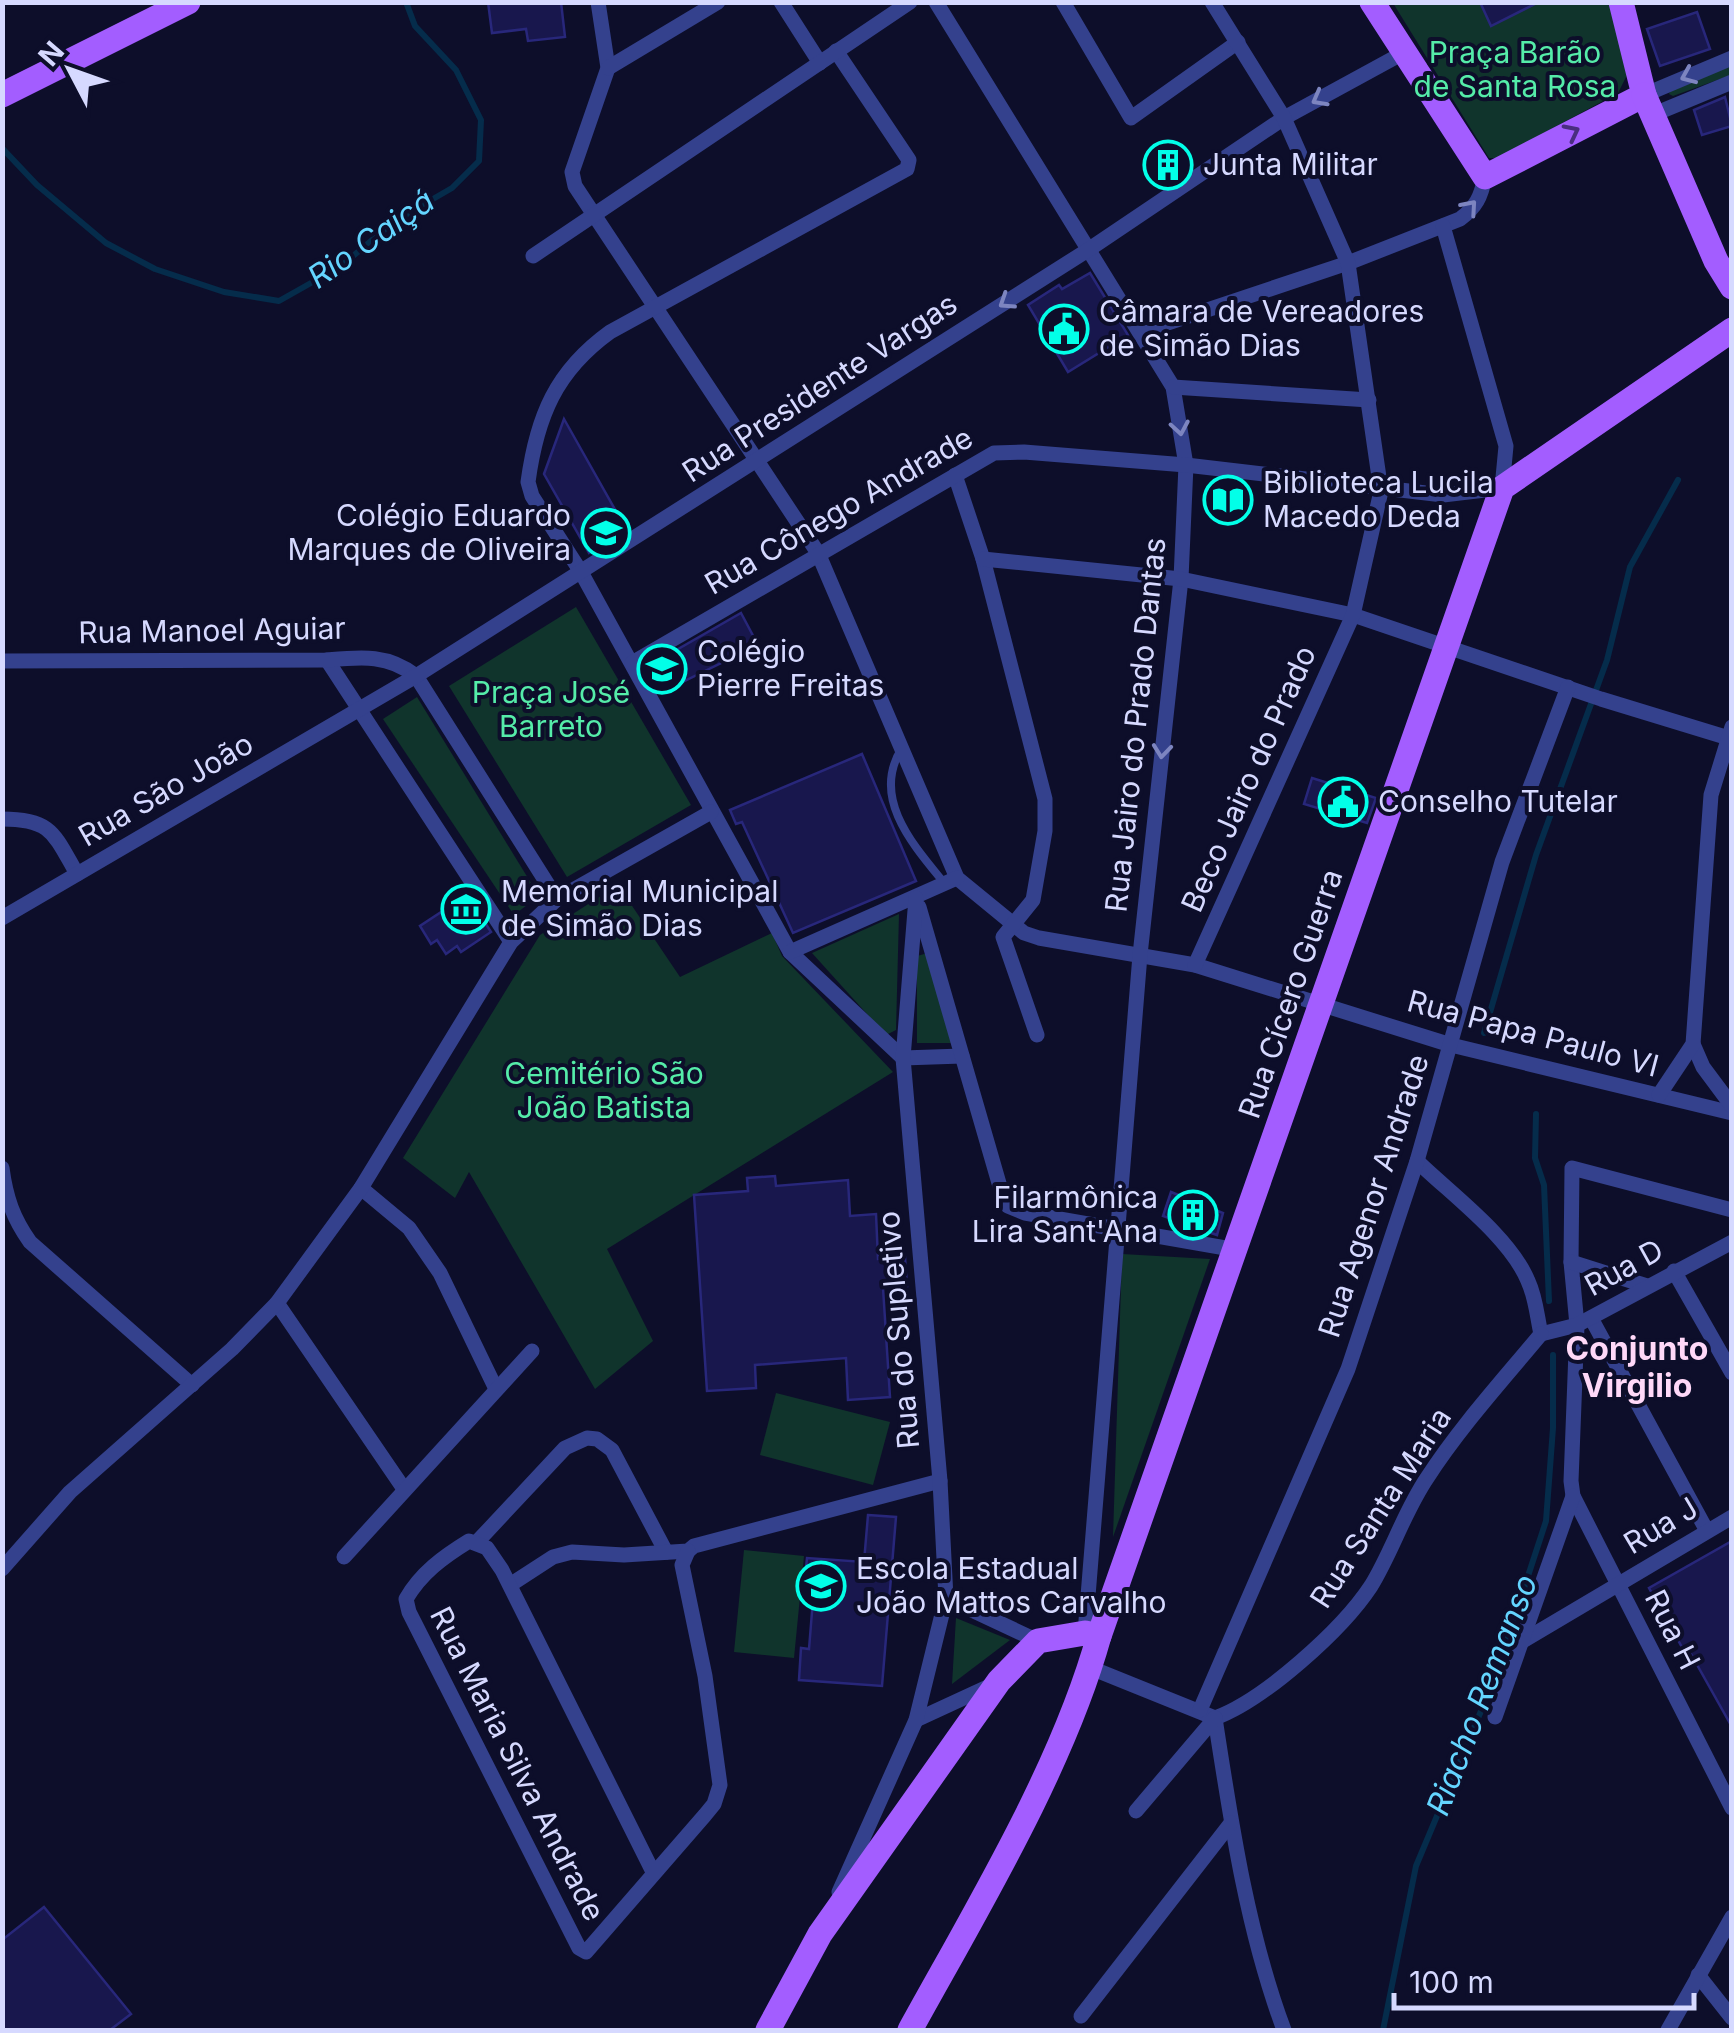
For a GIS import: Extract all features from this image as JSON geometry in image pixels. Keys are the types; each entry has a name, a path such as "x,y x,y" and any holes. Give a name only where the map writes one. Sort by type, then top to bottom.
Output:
{"main road":[{"path":"2,94 188,2"},
{"path":"1372,2 1485,177 1648,105"},
{"path":"1621,2 1648,105 1716,261 1732,287"},
{"path":"1502,488 1732,330"},
{"name":"Rua Cícero Guerra","path":"910,2030 1041,1783 1090,1668 1092,1634 1237,1250 1502,488"},
{"path":"768,2030 820,1934 999,1682 1038,1641 1092,1634"}],"street":[{"path":"598,2 608,68 572,172 575,186 818,553 902,748 951,881 790,952"},
{"path":"608,68 718,2"},
{"path":"781,2 820,63"},
{"path":"533,256 910,2"},
{"name":"Rua Jairo do Prado Dantas","path":"936,2 1173,386 1186,466 1181,579 1140,955 1092,1634"},
{"path":"1062,2 1130,118 1238,42"},
{"path":"1212,2 1284,118 1348,263 1381,491"},
{"path":"836,52 909,166 610,332 569,367 556,386 528,482 532,496 581,572 790,952 903,1058 962,1056"},
{"name":"Rua Presidente Vargas","path":"581,572 1088,250 1284,118 1405,52"},
{"path":"1648,105 1732,58"},
{"path":"1648,105 1732,82"},
{"path":"1140,332 1348,263 1442,226 1473,210 1485,177"},
{"path":"1442,226 1506,446 1502,488"},
{"path":"1173,386 1369,400"},
{"name":"Rua Cônego Andrade","path":"632,663 994,453 1186,466 1381,491 1462,495 1502,488"},
{"path":"956,474 983,559 1045,798 1046,816 1033,900 1003,937 1036,1035"},
{"name":"Beco Jairo do Prado","path":"1195,965 1353,615 1381,491"},
{"path":"983,559 1181,579 1353,615 1601,699 1730,734 1711,796 1693,1044 1703,1067 1732,1110"},
{"path":"358,710 581,572"},
{"name":"Rua Manoel Aguiar","path":"2,660 367,657 389,659 416,676"},
{"path":"327,660 511,942"},
{"path":"416,676 557,899"},
{"name":"Rua Agenor Andrade","path":"1208,1714 1348,1369 1416,1161 1502,862 1575,690"},
{"name":"Rua São João","path":"2,918 358,710"},
{"path":"2,1569 70,1492 192,1385 277,1303 360,1188 511,942 557,899 711,812"},
{"path":"2,819 29,819 41,824 58,841 77,874"},
{"name":"Rua Papa Paulo VI","path":"951,881 1024,934 1195,965 1451,1045 1732,1110"},
{"path":"916,898 1002,1197 1008,1206 1025,1213 1237,1250"},
{"name":"Rua do Supletivo","path":"820,1934 916,1720 946,1598 940,1482 903,1058 916,898"},
{"path":"1659,1095 1693,1044"},
{"path":"1416,1161 1488,1229 1521,1267 1533,1294 1541,1334"},
{"path":"2,1168 8,1203 30,1242 192,1385"},
{"name":"Rua J","path":"1618,1584 1573,1496 1571,1481 1584,1322 1571,1262 1572,1168 1732,1210"},
{"path":"360,1188 410,1228 430,1258 496,1389"},
{"name":"Rua D","path":"1541,1334 1584,1322 1732,1242"},
{"path":"1571,1262 1647,1286"},
{"path":"1674,1272 1732,1373"},
{"path":"277,1303 404,1489"},
{"path":"1584,1322 1706,1530"},
{"name":"Rua Santa Maria","path":"1208,1714 1247,1702 1313,1650 1359,1603 1382,1567 1403,1518 1428,1476 1541,1334"},
{"path":"344,1557 532,1351"},
{"path":"666,1552 612,1450 588,1438 565,1448 477,1542 488,1548 510,1585 653,1872 714,1804 720,1785 705,1676 682,1564 688,1551 694,1546 940,1482"},
{"path":"1495,1717 1573,1496"},
{"name":"Rua J","path":"1522,1642 1732,1517"},
{"name":"Rua Maria Silva Andrade","path":"477,1542 469,1542 442,1558 406,1599 579,1948 583,1951 653,1872"},
{"path":"510,1585 562,1554 688,1551"},
{"name":"Rua H","path":"1618,1584 1732,1808"},
{"path":"946,1598 1038,1641"},
{"path":"1090,1668 1208,1714"},
{"path":"916,1720 999,1682"},
{"path":"1136,1811 1208,1714"},
{"path":"1208,1714 1271,1996 1284,2030"},
{"path":"1081,2016 1232,1823"},
{"path":"1668,2030 1732,1918"},
{"path":"1698,1975 1732,2018"}],"lane":[{"path":"902,748 889,778 894,804 913,844 951,881"}],"green space":[{"name":"Praça Barão de Santa Rosa","path":"1393,3 1609,3 1627,75 1618,93 1497,158 1489,158"},
{"path":"1731,65 1731,75 1673,96 1669,94 1671,90"},
{"name":"Praça José Barreto","path":"576,607 691,805 567,877 449,686"},
{"name":"Praça José Barreto","path":"417,697 539,896 514,915 383,719"},
{"name":"Cemitério São João Batista","path":"618,885 680,977 772,933 782,956 893,1072 607,1249 653,1341 595,1389 469,1172 455,1198 403,1158 540,935"},
{"path":"899,914 896,1030 886,1035 812,953"},
{"path":"928,953 951,1043 917,1043 917,956"},
{"path":"1122,1254 1210,1259 1113,1537"},
{"path":"776,1393 890,1422 873,1485 760,1455"},
{"path":"744,1550 804,1556 794,1658 734,1652"},
{"path":"956,1618 1010,1640 952,1684"}],"building":[{"path":"488,2 561,2 565,37 528,41 526,29 492,33"},
{"path":"1480,2 1539,2 1491,26"},
{"path":"1697,12 1710,49 1660,66 1647,29"},
{"path":"1725,97 1732,126 1702,135 1694,110"},
{"path":"1173,154 1185,171 1163,186 1151,169"},
{"path":"1090,273 1128,335 1068,372 1028,305 1059,285 1062,289"},
{"path":"564,419 626,529 589,553 544,474"},
{"path":"741,613 758,645 668,689 655,666"},
{"path":"862,754 916,881 793,933 742,822 736,824 730,810"},
{"name":"Conselho Tutelar","path":"1312,778 1376,798 1367,823 1304,804"},
{"name":"Memorial Municipal de Simão Dias","path":"467,895 491,932 461,952 457,946 446,954 437,940 431,944 420,926"},
{"path":"775,1176 776,1186 848,1180 850,1216 876,1214 878,1259 905,1257 907,1286 883,1288 890,1397 848,1400 846,1358 755,1365 756,1388 707,1391 694,1195 748,1191 747,1178"},
{"name":"Filarmônica Lira Sant'Ana","path":"1171,1192 1223,1213 1217,1235 1163,1216"},
{"path":"868,1515 896,1517 882,1686 799,1680 801,1648 809,1649 814,1587 804,1587 807,1558 864,1562"},
{"path":"1732,1541 1732,1727 1649,1588"},
{"path":"44,1907 131,2014 110,2030 2,2030 2,1940"}],"waterway":[{"name":"Rio Caiçá","path":"2,148 37,185 106,243 155,269 224,292 279,301 341,266 395,221 452,188 479,161 481,120 456,70 415,26 406,2"},
{"name":"Riacho Remanso","path":"1484,1033 1536,855 1607,660 1630,567 1678,480"},
{"name":"Riacho Remanso","path":"1536,1114 1535,1158 1544,1185 1549,1301"},
{"name":"Riacho Remanso","path":"1383,2030 1416,1866 1494,1680 1546,1521 1553,1428 1553,1355"}],"place":[{"name":"Junta Militar","path":"1168,165"},
{"name":"Câmara de Vereadores de Simão Dias","path":"1064,329"},
{"name":"Biblioteca Lucila Macedo Deda","path":"1228,500"},
{"name":"Colégio Eduardo Marques de Oliveira","path":"606,533"},
{"name":"Colégio Pierre Freitas","path":"662,669"},
{"name":"Conselho Tutelar","path":"1343,802"},
{"name":"Memorial Municipal de Simão Dias","path":"466,909"},
{"name":"Filarmônica Lira Sant'Ana","path":"1193,1215"},
{"name":"Escola Estadual João Mattos Carvalho","path":"821,1586"}],"district":[{"name":"Conjunto Virgilio","path":"1637,1368"}]}
